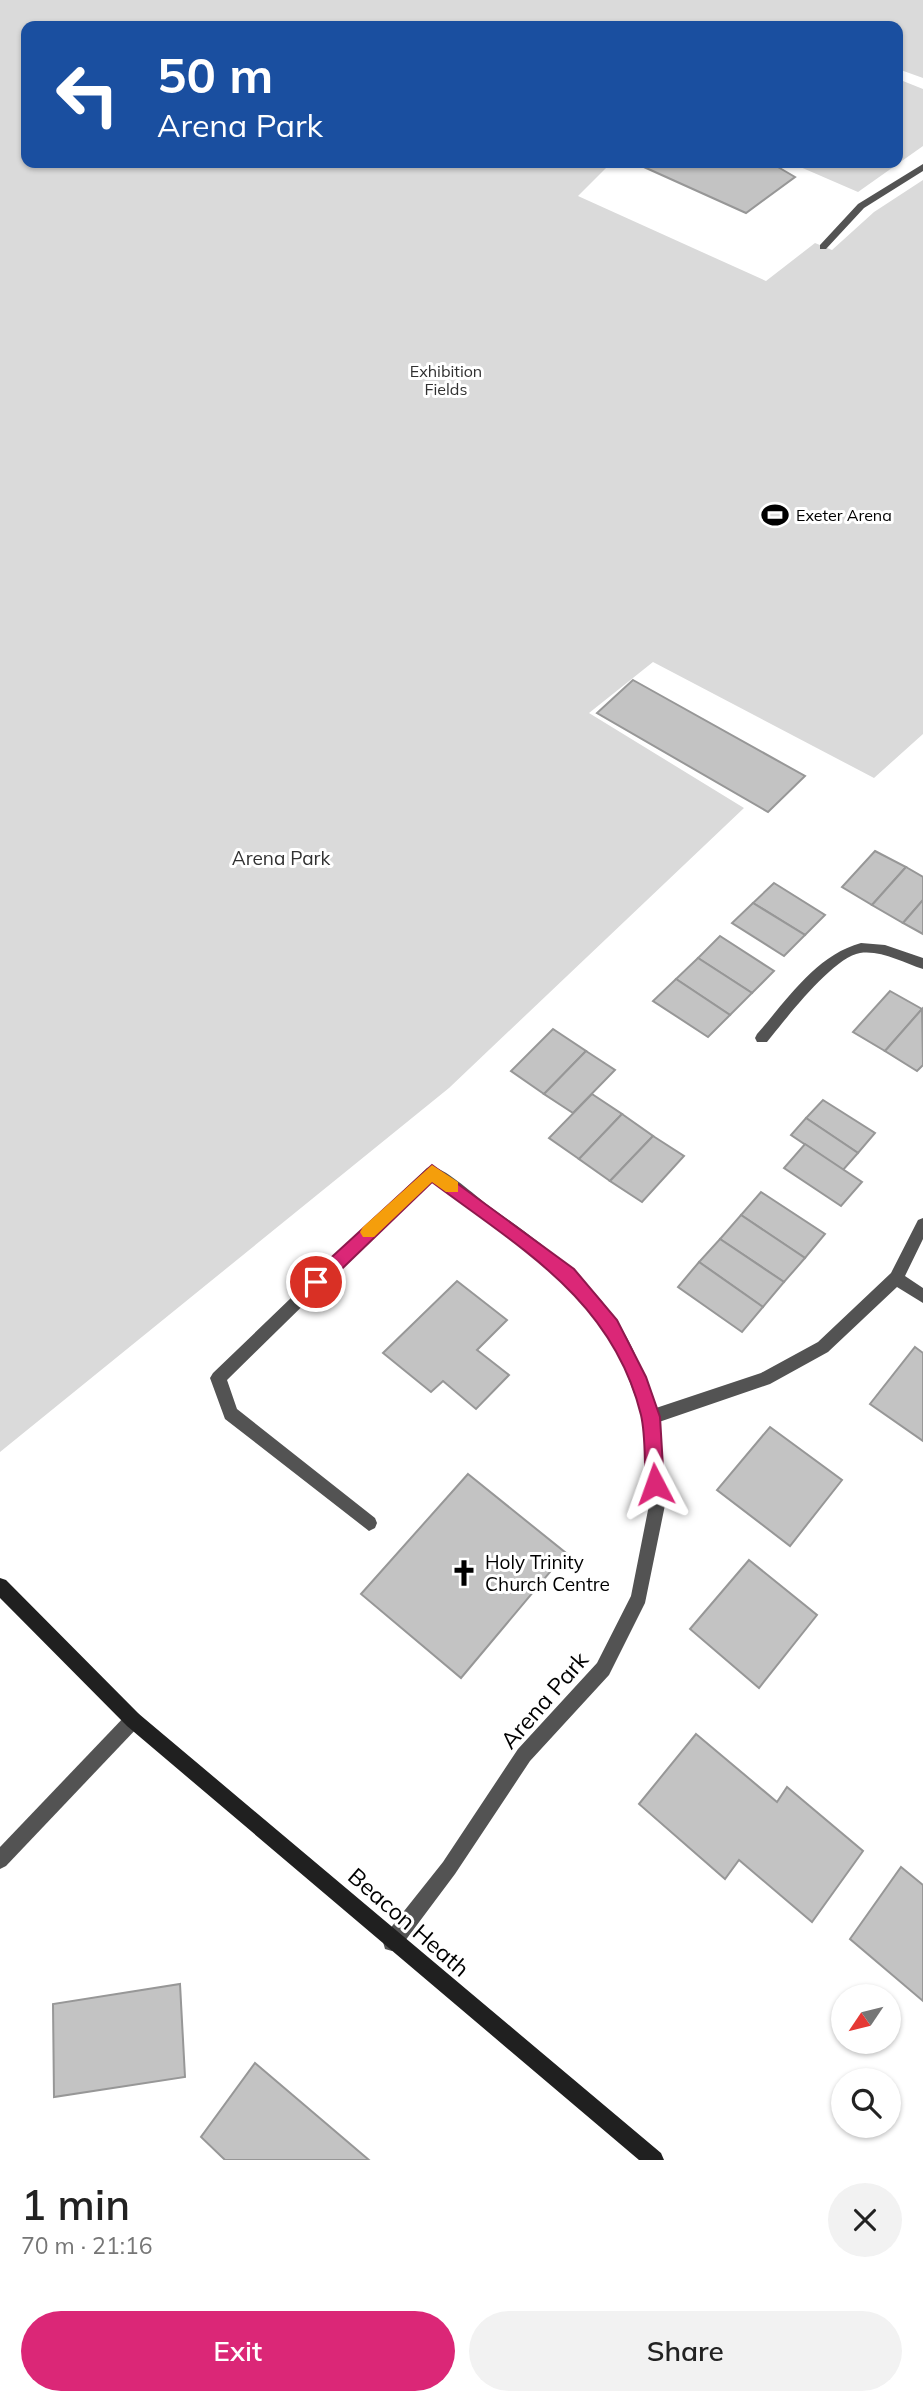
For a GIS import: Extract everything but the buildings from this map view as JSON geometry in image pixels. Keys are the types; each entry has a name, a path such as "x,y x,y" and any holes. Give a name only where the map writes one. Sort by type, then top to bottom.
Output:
{"street":[{"path":"823,247 861,206 923,167"},
{"path":"762,1038 838,957 858,947 890,950 923,964"},
{"name":"Arena Park","path":"369,1523 231,1414 218,1378 432,1172 568,1274 611,1326 638,1377 651,1417 657,1506 639,1597 603,1669 524,1755 449,1868 392,1942"},
{"path":"651,1417 765,1379 823,1347 896,1279 923,1224"},
{"path":"896,1279 923,1296"},
{"name":"Beacon Heath","path":"0,1586 133,1720 392,1942 653,2160"},
{"path":"0,1860 133,1720"}],"green space":[{"name":"Exhibition Fields","path":"0,0 923,0 923,78 903,71 903,21 21,21 21,168 606,168 578,196 766,281 815,243 832,250 874,212 923,180 923,734 874,778 653,662 589,713 744,808 449,1088 0,1452"},
{"path":"903,81 923,89 923,146 903,160"},
{"path":"803,168 892,168 858,192"}],"slow traffic":[{"path":"369,1232 432,1172 452,1187"}],"place":[{"name":"Exeter Arena","path":"775,515"},
{"name":"Holy Trinity Church Centre","path":"464,1573"}],"route":[{"path":"316,1282 432,1172 568,1274 611,1326 638,1377 651,1417 655,1484"}]}
